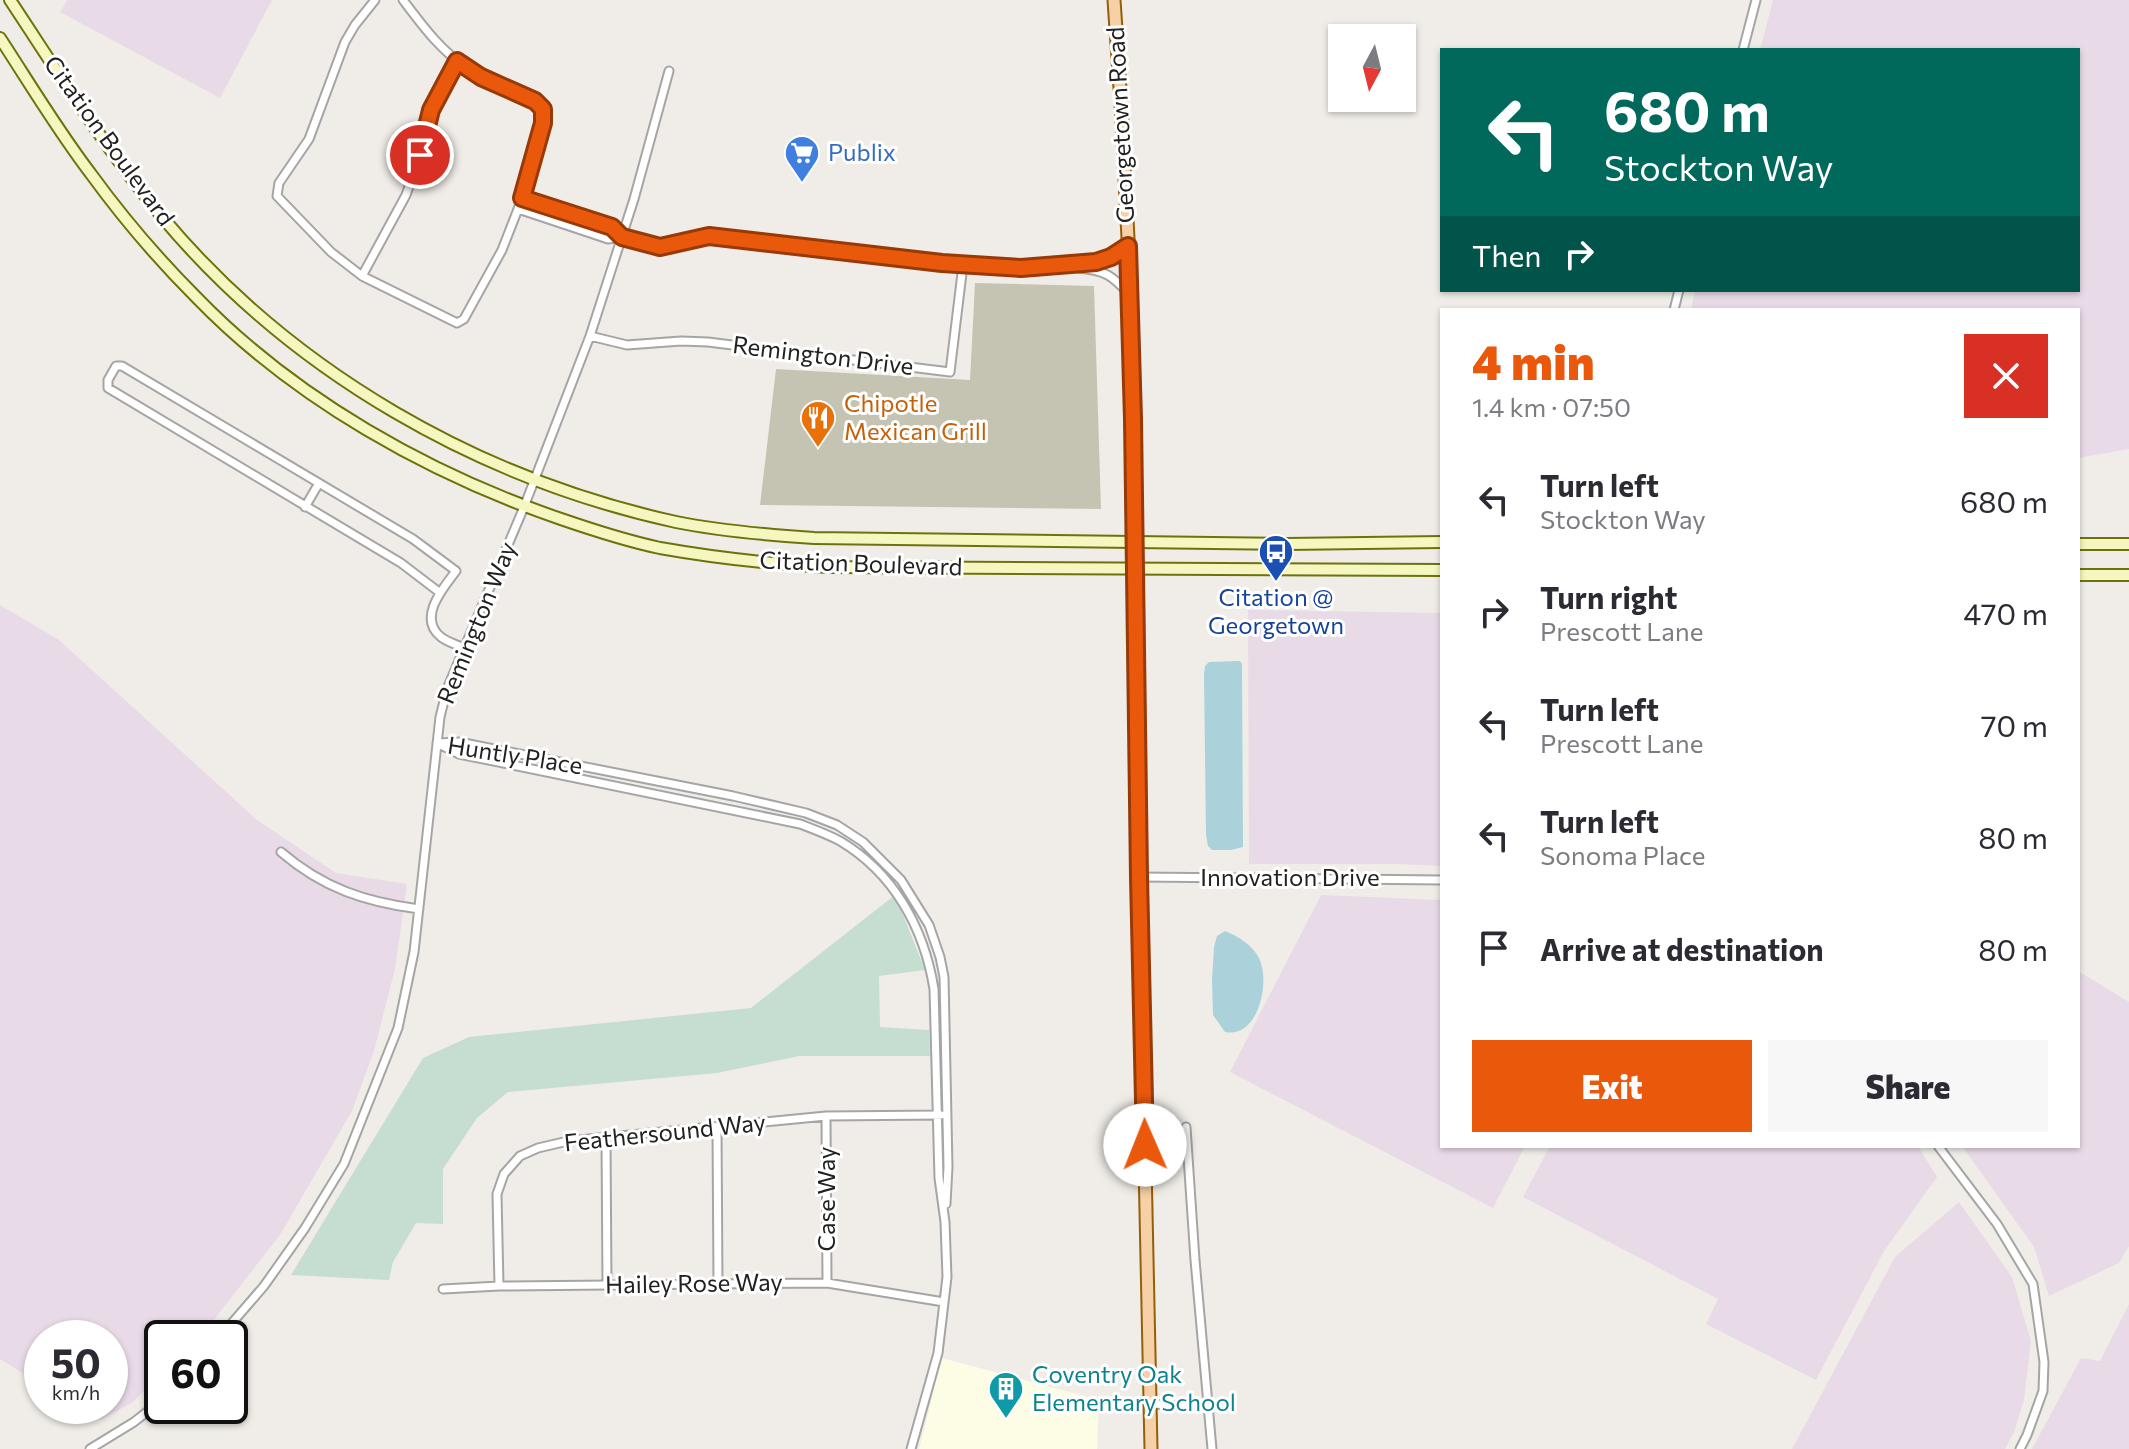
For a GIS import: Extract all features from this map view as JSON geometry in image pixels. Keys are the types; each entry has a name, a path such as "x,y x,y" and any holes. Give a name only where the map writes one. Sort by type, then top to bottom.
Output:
{"main road":[{"name":"Citation Boulevard","path":"10,0 105,144 164,220 223,282 308,354 386,407 466,450 533,480 600,502 678,522 814,538 1287,544 1440,542"},
{"name":"Georgetown Road","path":"1114,0 1131,296 1151,1449"},
{"name":"Citation Boulevard","path":"0,38 91,174 164,263 214,315 287,376 370,431 432,465 524,507 660,548 778,564 828,567 1440,570"},
{"path":"2080,544 2129,544"},
{"path":"2080,575 2129,575"}],"street":[{"path":"375,0 345,42 309,139 279,183 277,191 279,198 321,242 362,276 453,323 460,322 502,250 518,209 543,123 543,109 535,101 481,77 457,61 433,38 403,0"},
{"path":"1744,48 1756,0"},
{"path":"362,276 406,195 431,110 457,61"},
{"name":"Remington Way","path":"234,1320 305,1228 344,1164 398,1028 414,952 440,717 447,689 524,507 590,336 652,138 669,71"},
{"path":"522,198 612,227 622,237"},
{"path":"518,209 608,239 622,237 660,247 709,236 963,265 1021,268 1096,262 1128,246"},
{"name":"Remington Drive","path":"590,336 627,345 708,342 950,372 963,265"},
{"path":"1063,266 1108,273 1131,296"},
{"path":"439,592 401,563 108,388 108,380 116,366 122,366 413,539 456,571 439,592 431,613 432,625 441,637 464,648"},
{"path":"305,507 319,483"},
{"name":"Huntly Place","path":"437,743 459,742 798,811 837,825 863,842 901,880 929,925 940,957 946,1001 948,1167 945,1222"},
{"name":"Huntly Place","path":"437,743 459,754 800,824 856,852 875,867 895,890 921,935 934,989 939,1178 947,1266 938,1353 911,1449"},
{"path":"281,852 300,869 354,896 385,905 419,909"},
{"name":"Innovation Drive","path":"1139,877 1440,880"},
{"name":"Feathersound Way","path":"499,1286 497,1194 504,1174 520,1156 538,1148 568,1141 826,1116 948,1115"},
{"name":"Case Way","path":"826,1116 827,1283"},
{"path":"717,1127 718,1284"},
{"path":"1186,1127 1212,1449"},
{"path":"606,1139 607,1285"},
{"path":"1940,1148 1997,1224 2033,1284 2044,1362 2043,1391 2020,1449"},
{"name":"Hailey Rose Way","path":"443,1289 827,1283 944,1302"},
{"path":"1149,1404 1208,1406"},
{"path":"90,1449 144,1414"}],"shaded area":[{"path":"67,0 272,0 220,98 60,12"},
{"path":"1773,0 2129,0 2129,449 2080,458 2080,308 1691,308 1695,292 2080,292 2080,48 1761,48"},
{"path":"975,283 1094,286 1101,509 760,505 776,369 970,380"},
{"path":"0,605 59,640 257,820 336,873 407,884 395,969 374,1051 352,1111 280,1235 214,1320 144,1320 144,1391 128,1405 128,1320 24,1320 24,1374 0,1359"},
{"path":"1248,610 1440,613 1440,866 1249,864"},
{"path":"895,895 925,970 879,976 880,1027 929,1030 930,1056 799,1056 717,1073 508,1092 477,1118 443,1169 443,1224 416,1223 393,1262 389,1280 291,1275 423,1058 469,1037 751,1008"},
{"path":"1321,895 1440,900 1440,1148 1524,1148 1493,1208 1230,1072"},
{"path":"2080,972 2129,1002 2129,1246 2119,1263 2049,1296 2034,1247 1963,1148 2080,1148"},
{"path":"1549,1148 1919,1148 1937,1177 1884,1251 1816,1380 1706,1324 1718,1299 1523,1197"},
{"path":"1959,1202 2012,1277 2031,1341 2024,1400 2005,1449 1792,1449 1895,1257"},
{"path":"2129,1304 2129,1449 2032,1449 2081,1358 2100,1361"},
{"path":"942,1358 1099,1400 1097,1449 919,1449"}],"water":[{"path":"1240,661 1243,847 1212,850 1206,835 1205,666 1209,662"},
{"path":"1225,931 1253,949 1262,968 1259,1007 1246,1027 1236,1032 1225,1032 1213,1015 1214,947 1217,936"}],"place":[{"name":"Publix","path":"802,184"},
{"name":"Chipotle Mexican Grill","path":"818,449"},
{"name":"Citation @ Georgetown","path":"1276,583"},
{"name":"Coventry Oak Elementary School","path":"1006,1420"}],"route":[{"path":"420,155 436,97 457,61 481,77 535,101 543,109 543,123 522,198 612,227 622,237 646,244 669,246 709,236 942,263 1021,268 1096,262 1128,246 1145,1145"}]}
